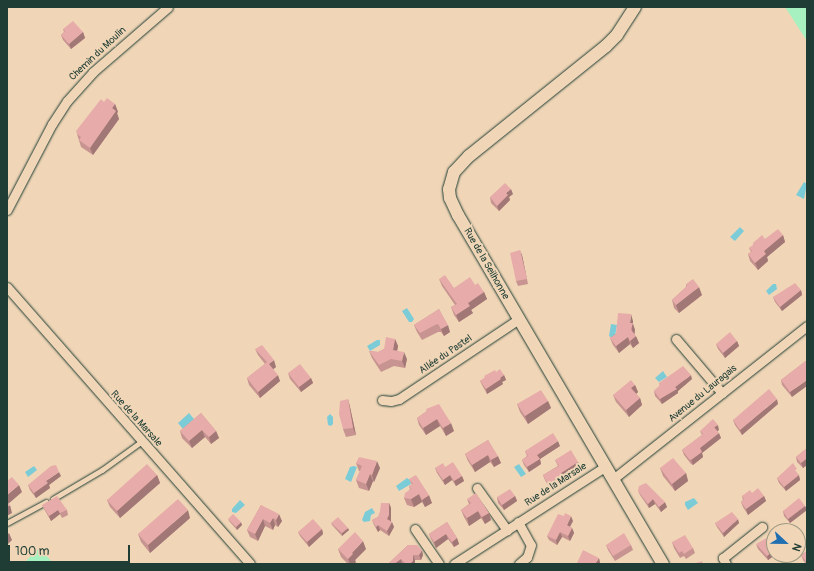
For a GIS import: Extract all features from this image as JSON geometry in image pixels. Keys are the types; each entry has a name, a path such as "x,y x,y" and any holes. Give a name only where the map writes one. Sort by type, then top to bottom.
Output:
{"street":[{"name":"Chemin du Moulin","path":"7,210 52,124 67,101 93,72 168,7"},
{"name":"Rue de la Seilhonne","path":"635,7 617,35 606,46 570,77 469,156 454,172 450,180 449,189 450,198 458,215 662,564"},
{"name":"Rue de la Marsale","path":"7,287 250,564"},
{"name":"Allée du Pastel","path":"382,400 399,400 519,319"},
{"name":"Avenue du Lauragais","path":"613,479 807,326"},
{"path":"676,339 722,394"},
{"name":"Rue de la Marsale","path":"454,564 606,466"},
{"path":"477,488 507,530"},
{"path":"518,522 530,545 527,557 519,564"},
{"path":"726,564 723,558 762,527"},
{"path":"415,529 439,564"}],"lane":[{"path":"7,523 102,470 142,441"}],"green space":[{"path":"785,7 807,7 807,41 787,10"},
{"path":"39,548 54,564 23,564"}],"water":[{"path":"804,182 807,184 804,199 796,195"},
{"path":"740,227 744,231 735,241 730,237"},
{"path":"773,284 776,284 777,289 769,295 766,291"},
{"path":"407,308 414,319 412,322 409,322 402,311"},
{"path":"611,324 617,325 615,336 612,338 609,336"},
{"path":"377,340 380,340 380,345 370,351 367,346"},
{"path":"663,371 667,377 659,382 655,378"},
{"path":"189,413 194,419 183,429 178,423"},
{"path":"330,414 333,417 333,424 331,426 328,425 327,417"},
{"path":"519,464 526,474 521,477 514,467"},
{"path":"34,466 37,470 28,477 25,472"},
{"path":"350,467 357,467 351,482 345,479"},
{"path":"407,478 410,480 411,484 399,491 396,486"},
{"path":"694,498 698,503 688,510 685,502"},
{"path":"240,500 245,505 236,513 232,512 232,509"},
{"path":"372,508 375,513 371,515 370,521 364,522 362,520 365,512"}],"building":[{"path":"73,21 83,32 69,44 61,35 65,31 63,29"},
{"path":"107,98 115,104 112,108 116,111 90,148 79,140 81,137 76,131 101,99 104,102"},
{"path":"505,183 511,189 506,193 508,195 497,206 490,197"},
{"path":"778,229 783,235 764,251 766,254 755,263 748,254 752,251 749,248 762,235 765,239"},
{"path":"520,250 527,279 516,281 510,253"},
{"path":"445,275 454,288 470,277 475,285 478,283 484,292 468,303 470,306 456,315 451,307 457,304 439,279"},
{"path":"693,279 699,287 676,305 672,300 687,286 686,284"},
{"path":"795,283 801,290 780,307 773,297"},
{"path":"439,309 448,325 441,329 438,324 420,333 414,325"},
{"path":"618,313 631,314 630,323 633,323 631,330 636,336 630,341 628,337 616,346 610,338 616,334"},
{"path":"730,332 737,341 723,353 716,344"},
{"path":"386,337 395,339 393,350 404,352 402,361 391,359 379,365 369,351 378,352 384,349"},
{"path":"262,345 274,360 269,364 278,375 258,392 247,378 267,362 255,349"},
{"path":"807,360 807,380 790,392 781,380"},
{"path":"300,364 311,378 299,387 288,373"},
{"path":"683,366 691,375 675,387 677,389 660,399 654,391 660,385 659,383"},
{"path":"500,369 504,375 500,378 501,379 486,389 480,381 485,377 484,376"},
{"path":"631,380 635,385 631,388 640,398 626,410 613,395"},
{"path":"769,389 777,399 740,430 733,420"},
{"path":"541,390 548,401 525,416 517,404"},
{"path":"348,399 353,428 343,429 339,414 340,401"},
{"path":"439,404 451,423 443,428 437,419 423,428 417,418 427,411 426,409"},
{"path":"201,413 216,431 209,437 202,430 189,441 180,431"},
{"path":"713,419 718,425 714,427 719,433 700,448 702,452 691,460 689,459 682,450 703,434 700,431"},
{"path":"553,433 558,441 537,455 540,459 527,467 522,460 528,456 525,451"},
{"path":"488,440 498,456 491,460 488,455 472,465 465,454"},
{"path":"807,448 807,460 806,459 801,463 796,457"},
{"path":"571,450 578,462 561,473 561,476 548,484 543,475 559,466 555,460"},
{"path":"359,457 377,461 372,475 370,474 366,484 356,480 362,466 356,463"},
{"path":"673,458 686,473 672,484 660,468"},
{"path":"453,462 462,476 454,481 450,475 443,480 435,468 443,463 445,467"},
{"path":"793,463 797,469 795,470 799,475 784,487 777,478"},
{"path":"147,464 157,475 117,511 107,500"},
{"path":"56,465 59,472 46,481 48,483 34,493 28,485 51,466"},
{"path":"416,475 429,495 422,500 419,494 411,499 404,498 405,493 411,489 409,486 413,484 409,479"},
{"path":"12,477 19,485 7,495 7,481"},
{"path":"646,483 665,502 659,507 653,499 648,504 638,491 639,486"},
{"path":"758,488 764,496 746,509 741,502 744,499 742,496 750,490 752,493"},
{"path":"510,489 515,496 502,505 497,497"},
{"path":"476,493 489,513 482,517 478,511 467,518 461,510 471,503 467,499"},
{"path":"57,496 67,510 60,513 58,510 49,516 42,505"},
{"path":"799,498 805,506 788,519 783,511"},
{"path":"178,499 188,510 148,545 138,534"},
{"path":"381,503 389,503 389,515 387,519 392,522 387,531 378,525 376,527 372,520 378,517"},
{"path":"261,505 279,514 276,520 273,518 270,523 263,519 255,534 247,530"},
{"path":"732,512 738,519 723,533 715,523"},
{"path":"565,513 571,516 567,525 572,528 568,536 560,532 556,540 547,536 558,514 564,516"},
{"path":"233,514 241,522 236,527 228,519"},
{"path":"338,517 348,528 342,533 331,523"},
{"path":"313,519 322,529 307,542 298,532"},
{"path":"447,522 457,538 452,542 446,534 434,542 429,534"},
{"path":"355,532 363,541 348,559 338,549"},
{"path":"624,533 631,545 613,556 606,545"},
{"path":"685,535 693,548 684,554 682,551 679,553 672,542"},
{"path":"766,538 766,555 756,544"},
{"path":"408,545 417,545 422,550 419,555 413,555 413,561 410,564 406,564 401,559 394,564 388,564"},
{"path":"583,550 599,558 595,564 576,564"},
{"path":"807,551 807,563 806,562"},
{"path":"702,561 703,564 693,564"}]}
